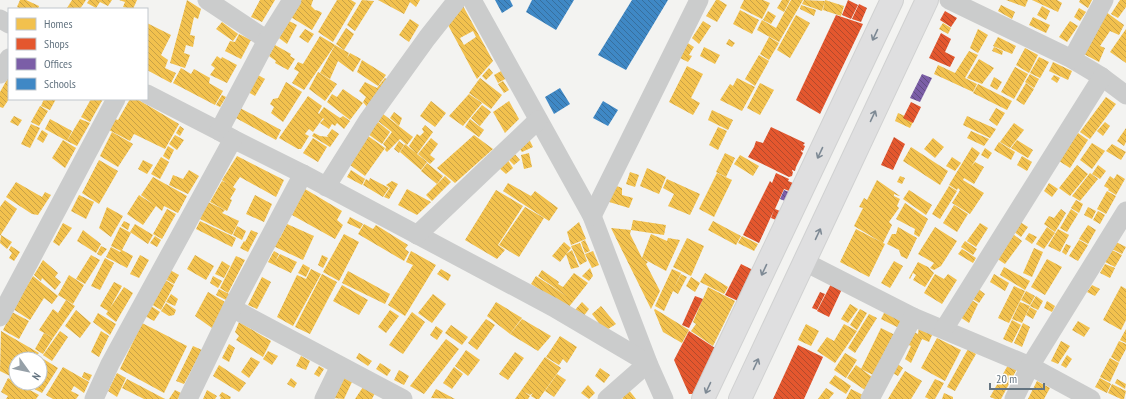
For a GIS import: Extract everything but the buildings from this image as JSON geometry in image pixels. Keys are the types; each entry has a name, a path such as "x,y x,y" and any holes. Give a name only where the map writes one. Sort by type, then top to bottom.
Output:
{"main road":[{"path":"703,399 892,0"},
{"path":"740,399 927,0"}],"street":[{"path":"208,0 267,40"},
{"path":"94,399 110,364 226,135 267,40 292,0"},
{"path":"326,187 368,120 427,38 457,0"},
{"path":"472,0 592,216 648,364 664,399"},
{"path":"592,216 699,0"},
{"path":"949,0 1072,59 1102,77 1126,95"},
{"path":"1072,59 1104,0"},
{"path":"0,74 8,60"},
{"path":"944,329 1102,77"},
{"path":"148,95 303,174 553,307 648,364"},
{"path":"0,317 115,100"},
{"path":"417,235 538,120"},
{"path":"188,399 232,308 303,174"},
{"path":"1014,399 1030,366 1126,211"},
{"path":"805,262 913,317 1030,366 1091,399"},
{"path":"232,308 403,399"},
{"path":"870,399 913,317"},
{"path":"607,399 648,364"},
{"path":"324,399 340,366"}]}
